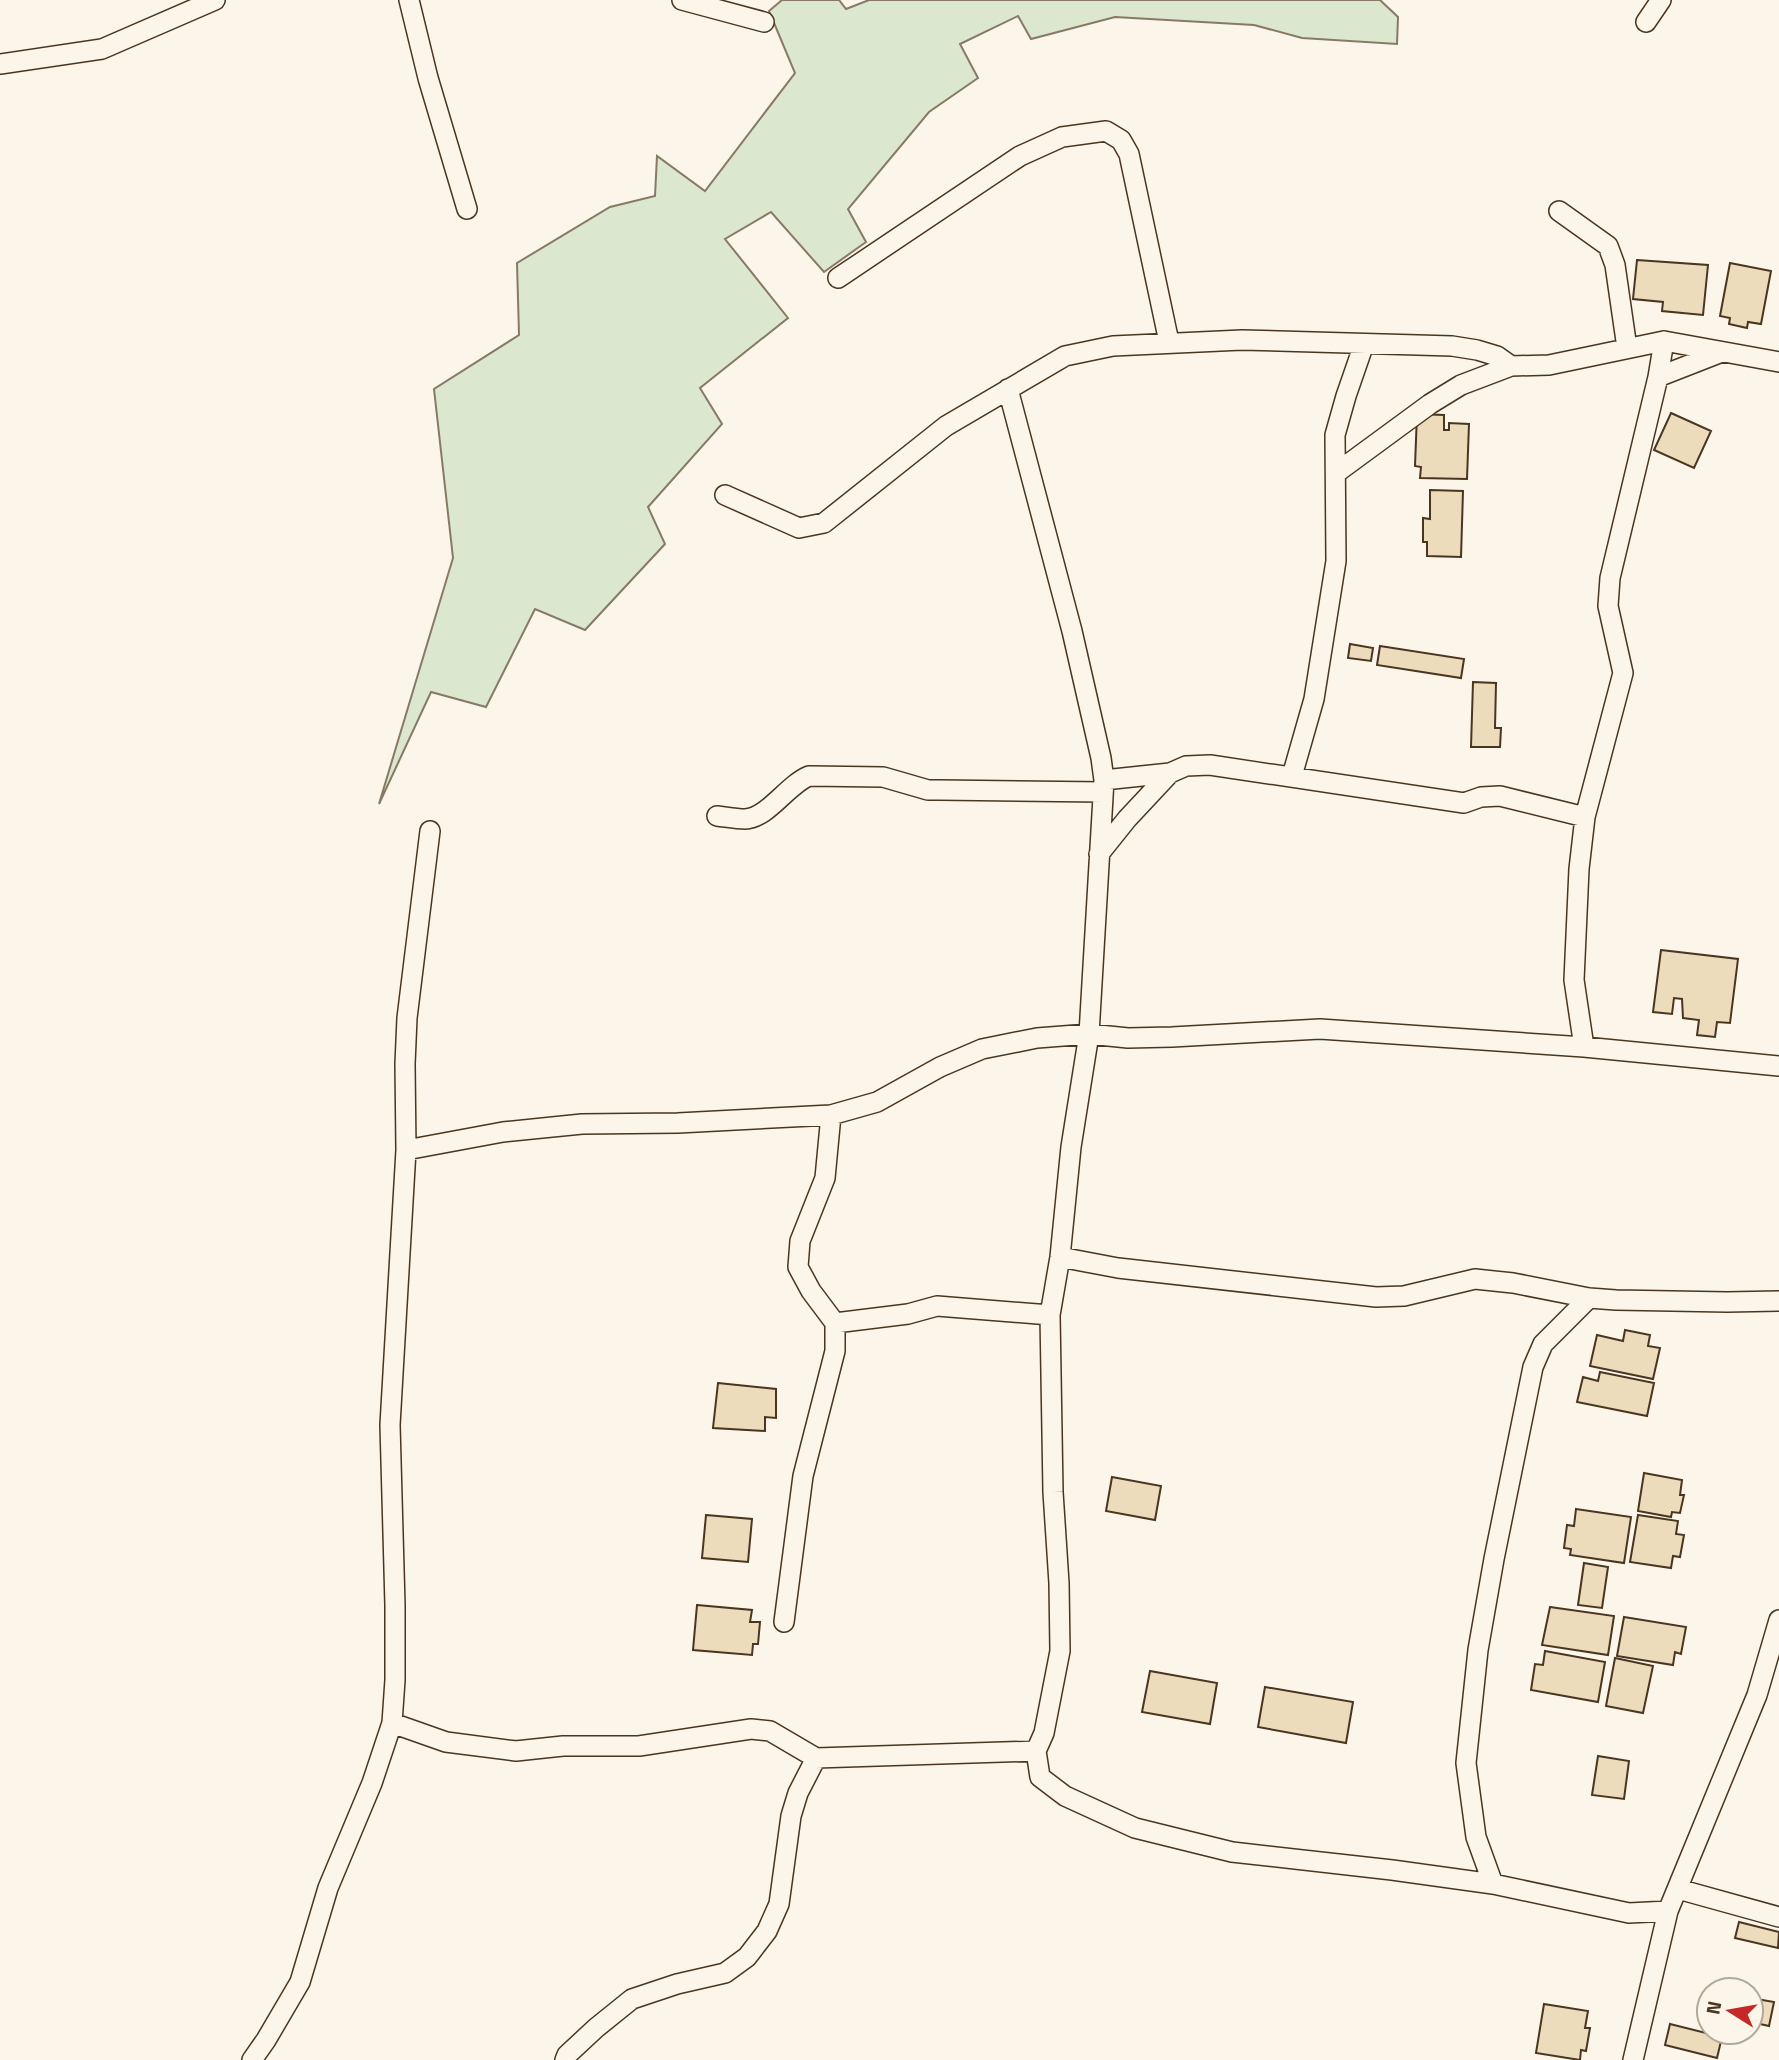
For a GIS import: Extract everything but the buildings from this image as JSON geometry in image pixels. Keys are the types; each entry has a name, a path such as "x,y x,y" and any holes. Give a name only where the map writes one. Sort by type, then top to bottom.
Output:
{"street":[{"path":"0,64 102,49 215,0"},
{"path":"409,0 428,78 467,208"},
{"path":"682,0 764,22"},
{"path":"1646,22 1661,0"},
{"path":"838,278 1020,156 1062,137 1106,131 1121,140 1129,154 1169,342"},
{"path":"1559,211 1608,246 1615,265 1627,348"},
{"path":"725,495 799,528 824,523 946,426 1065,356 1113,346 1241,340 1452,346 1497,356 1511,366"},
{"path":"1584,1047 1574,980 1579,869 1586,817 1623,673 1608,606 1610,578 1658,377 1664,341"},
{"path":"1336,473 1430,404 1461,385 1511,366 1549,365 1664,341 1779,362"},
{"path":"1292,776 1314,699 1336,561 1335,435 1364,344"},
{"path":"1658,377 1723,351"},
{"path":"1008,390 1072,631 1101,758 1103,786 1089,1034 1071,1147 1051,1315 1053,1492 1060,1651 1044,1733 1036,1751 1040,1777 1065,1796 1135,1828 1232,1852 1493,1884 1629,1913 1668,1911"},
{"path":"717,816 746,819 758,816 799,780 809,776 883,777 928,790 1103,786 1170,773 1186,766 1210,765 1464,803 1481,797 1500,796 1586,817"},
{"path":"1099,854 1170,773"},
{"path":"251,2060 300,1982 328,1888 372,1783 392,1723 395,1605 390,1425 406,1150 407,1018 430,831"},
{"path":"406,1150 503,1132 582,1124 678,1123 831,1115 877,1102 940,1067 982,1049 1037,1038 1089,1034 1128,1038 1320,1029 1584,1047 1779,1066"},
{"path":"784,1622 803,1476 835,1352 835,1323 797,1267 800,1241 825,1178 831,1115"},
{"path":"1060,1257 1118,1268 1376,1297 1404,1296 1475,1279 1513,1283 1589,1298 1727,1303 1779,1301"},
{"path":"1493,1884 1476,1837 1466,1763 1478,1650 1532,1367 1543,1344 1589,1298"},
{"path":"835,1323 908,1314 937,1306 1051,1315"},
{"path":"1633,2060 1668,1911 1757,1695 1779,1620"},
{"path":"392,1723 446,1742 516,1751 563,1746 639,1746 751,1729 770,1731 816,1758 1036,1751"},
{"path":"565,2060 596,2028 632,1999 677,1984 725,1973 747,1957 768,1931 779,1904 791,1816 798,1793 816,1758"},
{"path":"1678,1889 1779,1917"}],"green space":[{"path":"782,0 839,0 846,9 869,0 1380,0 1398,17 1397,44 1302,38 1254,25 1115,17 1031,39 1018,16 960,44 978,78 929,112 848,209 866,242 824,272 771,212 725,239 788,318 700,388 722,424 648,507 665,544 585,630 535,609 486,707 431,692 379,804 453,558 434,389 519,335 517,263 610,207 655,196 657,156 705,191 795,73 769,11"}]}
